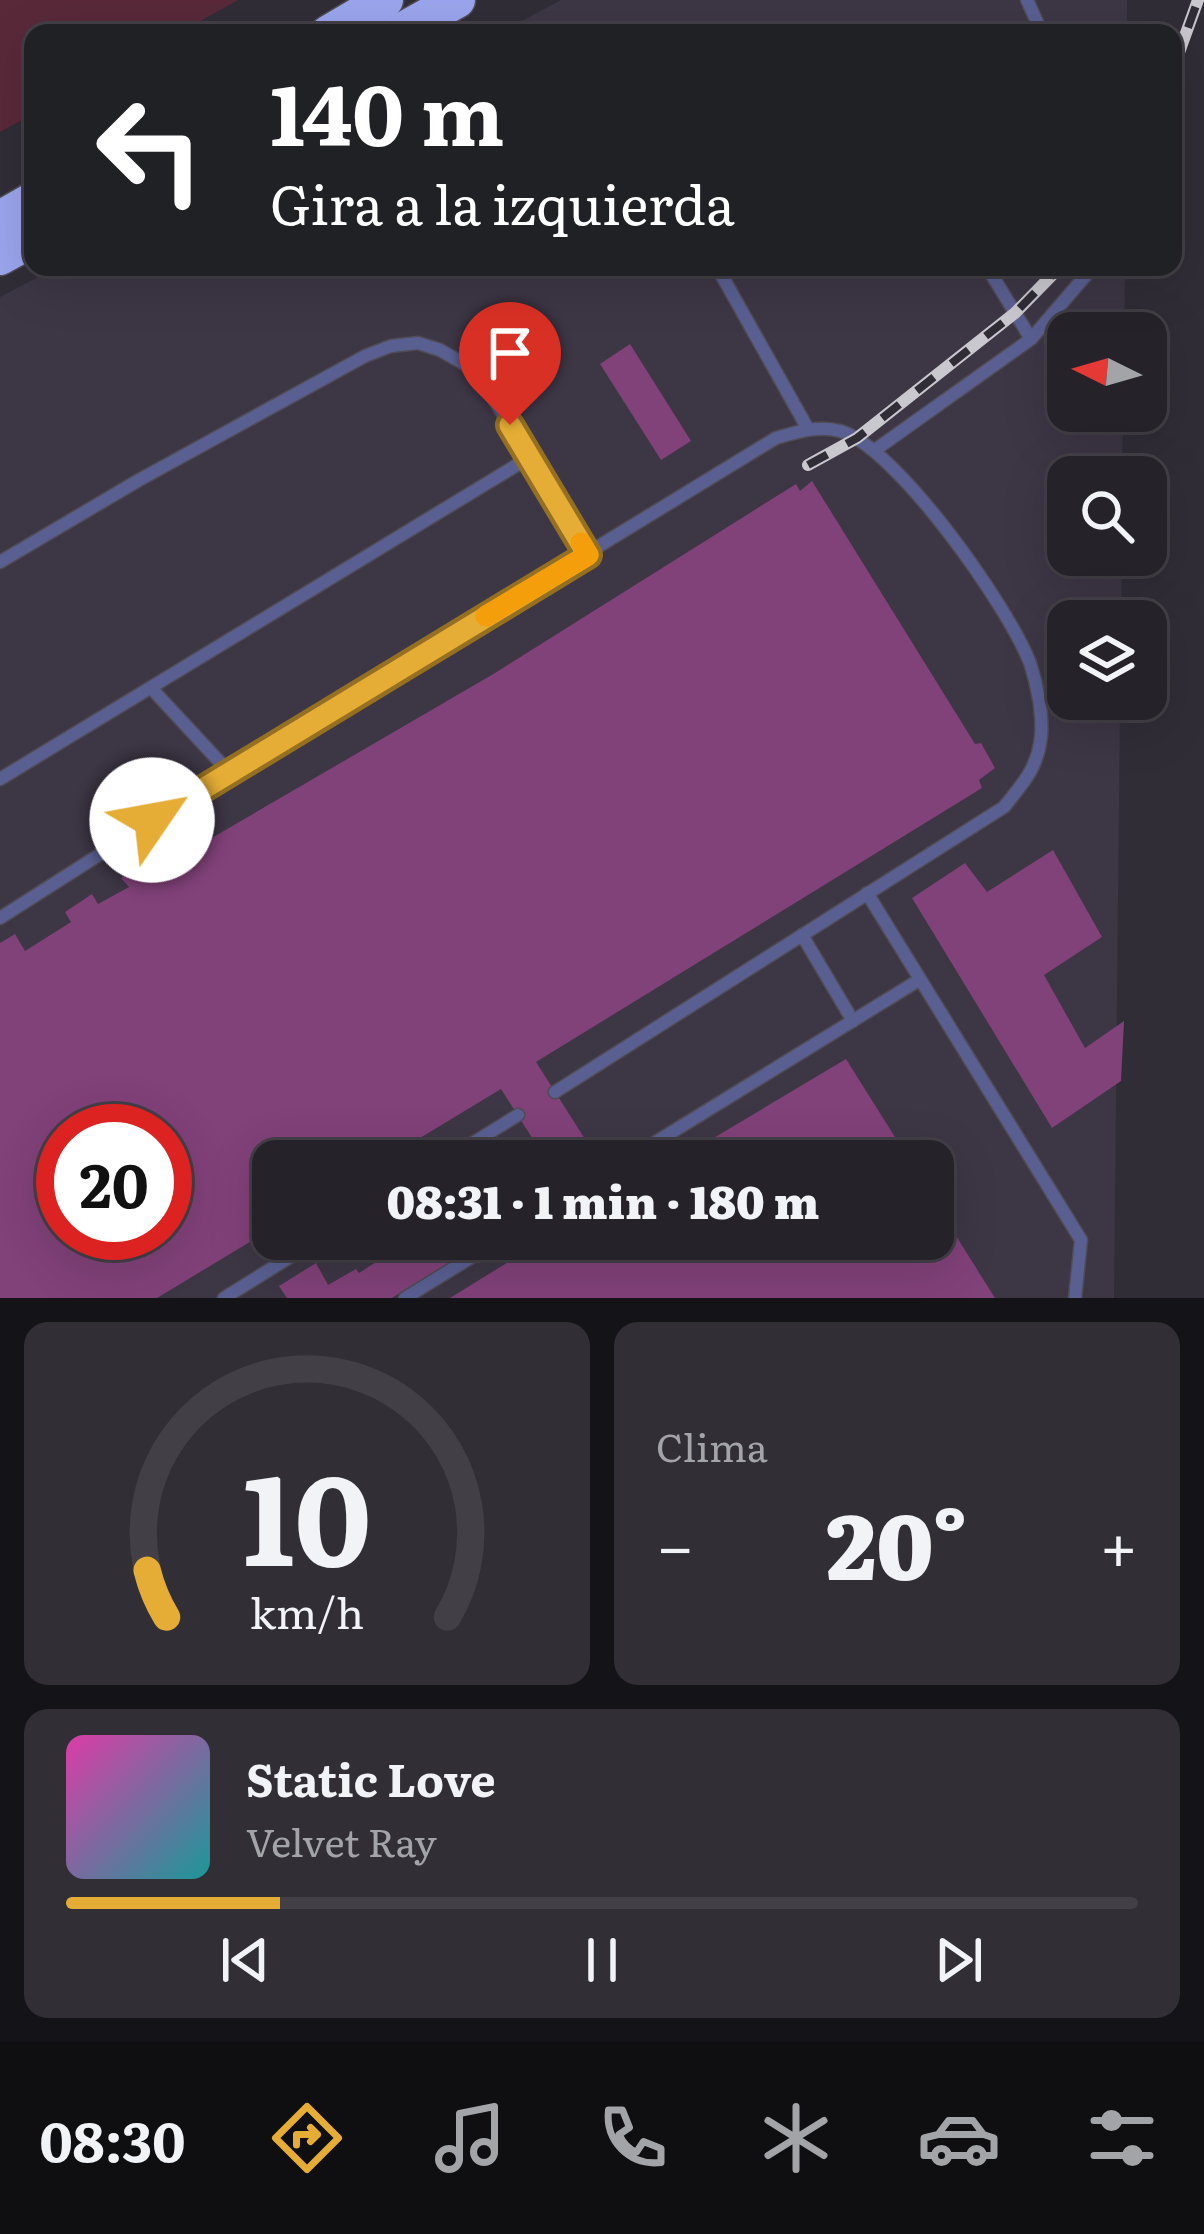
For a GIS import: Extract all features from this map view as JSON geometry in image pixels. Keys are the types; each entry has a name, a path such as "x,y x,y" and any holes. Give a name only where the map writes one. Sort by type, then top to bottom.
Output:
{"highway":[{"path":"344,24 385,0"},
{"path":"414,24 457,0"}],"lane":[{"path":"722,276 808,429"},
{"path":"992,276 1031,339"},
{"path":"875,450 1031,339 1085,276"},
{"path":"0,562 365,356 418,343 466,365 490,393 588,555"},
{"path":"0,919 229,772 776,438 808,429 838,430 875,450 910,484 1002,608 1030,664 1039,704 1036,766 1004,807 555,1092"},
{"path":"0,779 530,457"},
{"path":"152,688 229,772"},
{"path":"867,893 1081,1240 1075,1298"},
{"path":"802,934 853,1021"},
{"path":"659,1140 919,980"},
{"path":"478,1140 518,1115"},
{"path":"224,1298 285,1260"},
{"path":"405,1298 467,1260"}],"shaded area":[{"path":"0,0 238,0 195,24 24,24 24,119 0,132"},
{"path":"561,0 1127,0 1127,24 516,24"},
{"path":"40,276 1125,276 1124,312 1047,312 1047,432 1123,432 1122,456 1047,456 1047,576 1122,576 1121,600 1047,600 1047,720 1120,720 1114,1298 0,1298 0,297"}],"building":[{"path":"630,344 691,441 661,460 600,364"},
{"path":"812,481 975,744 981,743 995,768 979,780 982,788 536,1062 586,1140 533,1140 501,1089 417,1140 252,1140 252,1241 157,1298 0,1298 0,943 15,934 25,951 71,922 65,912 92,894 98,904 129,887 121,878 148,861 155,871 495,673 796,484 800,491"},
{"path":"1053,850 1102,937 1044,975 1085,1048 1124,1021 1121,1081 1052,1128 912,898 965,863 987,892"},
{"path":"846,1059 897,1140 710,1140"},
{"path":"954,1233 995,1298 450,1298 512,1260 954,1260"},
{"path":"379,1260 453,1260 392,1298 287,1298 279,1286 316,1263 328,1285 356,1269 359,1273"}],"railway":[{"path":"1182,44 1198,0"},
{"path":"808,465 857,438 1015,313 1051,276"}],"slow traffic":[{"path":"486,616 588,555 581,543"}],"route":[{"path":"152,820 588,555 510,425"}]}
